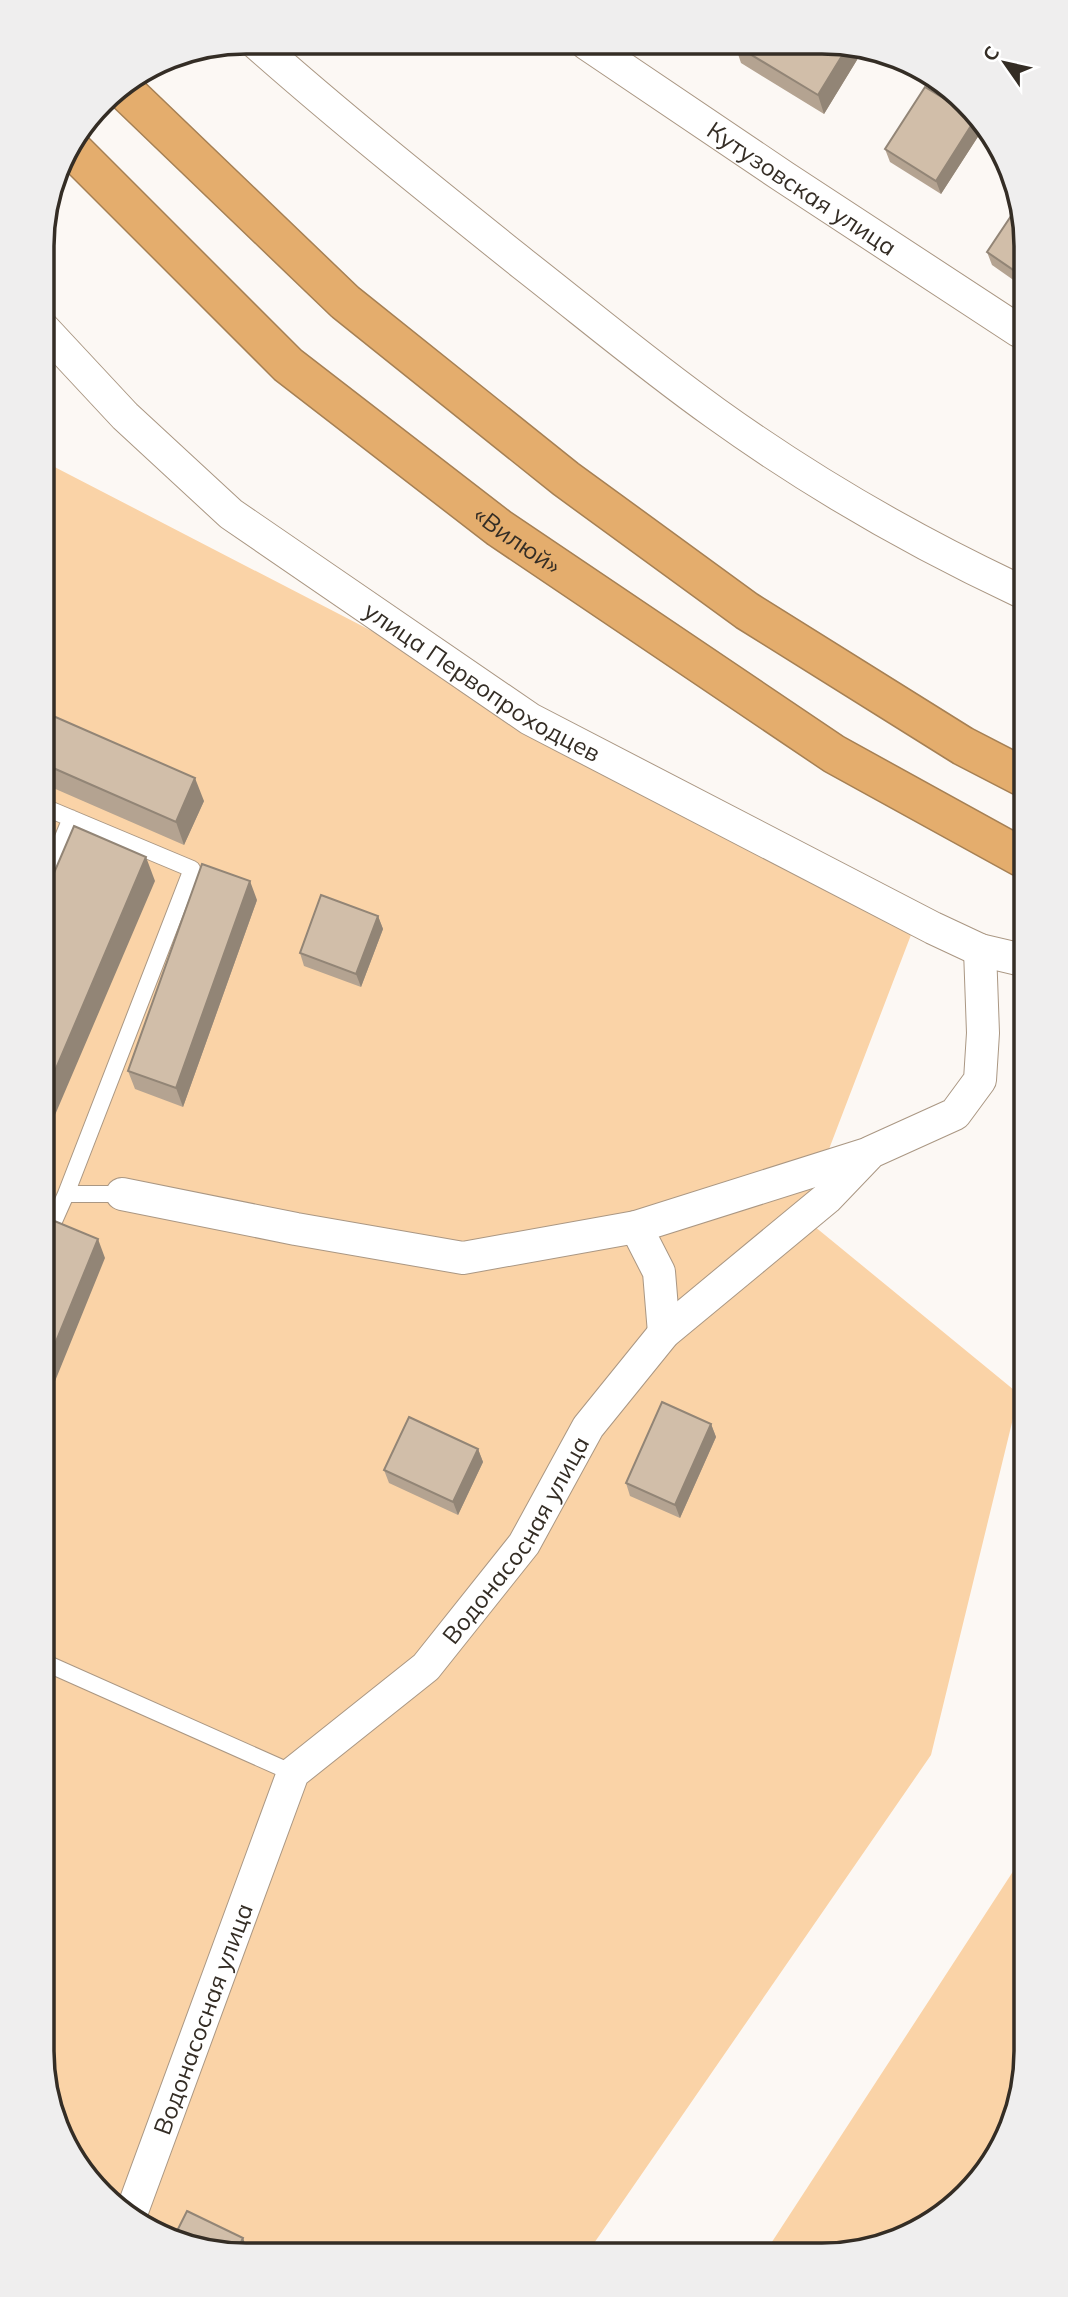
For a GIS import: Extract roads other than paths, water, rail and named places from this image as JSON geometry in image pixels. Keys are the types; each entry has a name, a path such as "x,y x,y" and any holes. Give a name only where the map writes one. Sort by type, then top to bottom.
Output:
{"highway":[{"path":"129,95 345,302 566,479 747,611 963,746 1014,772"},
{"name":"«Вилюй»","path":"78,155 288,365 499,528 834,754 1014,853"}],"street":[{"path":"269,54 365,137 614,337 715,413 808,476 916,540 1014,588"},
{"name":"Кутузовская улица","path":"602,54 1014,328"},
{"name":"улица Первопроходцев","path":"55,341 125,416 231,514 530,719 933,928 980,950 1014,958"},
{"name":"Водонасосная улица","path":"134,2206 293,1773 426,1667 524,1544 588,1427 664,1333 827,1198 872,1153 955,1114 980,1080 984,1033 980,950"},
{"path":"121,1194 296,1229 463,1258 636,1227 872,1153"},
{"path":"636,1227 659,1272 664,1333"}],"lane":[{"path":"54,1211 66,1194 192,869 55,811"},
{"path":"55,858 71,818"},
{"path":"66,1194 121,1194"},
{"path":"54,1667 293,1773"}]}
